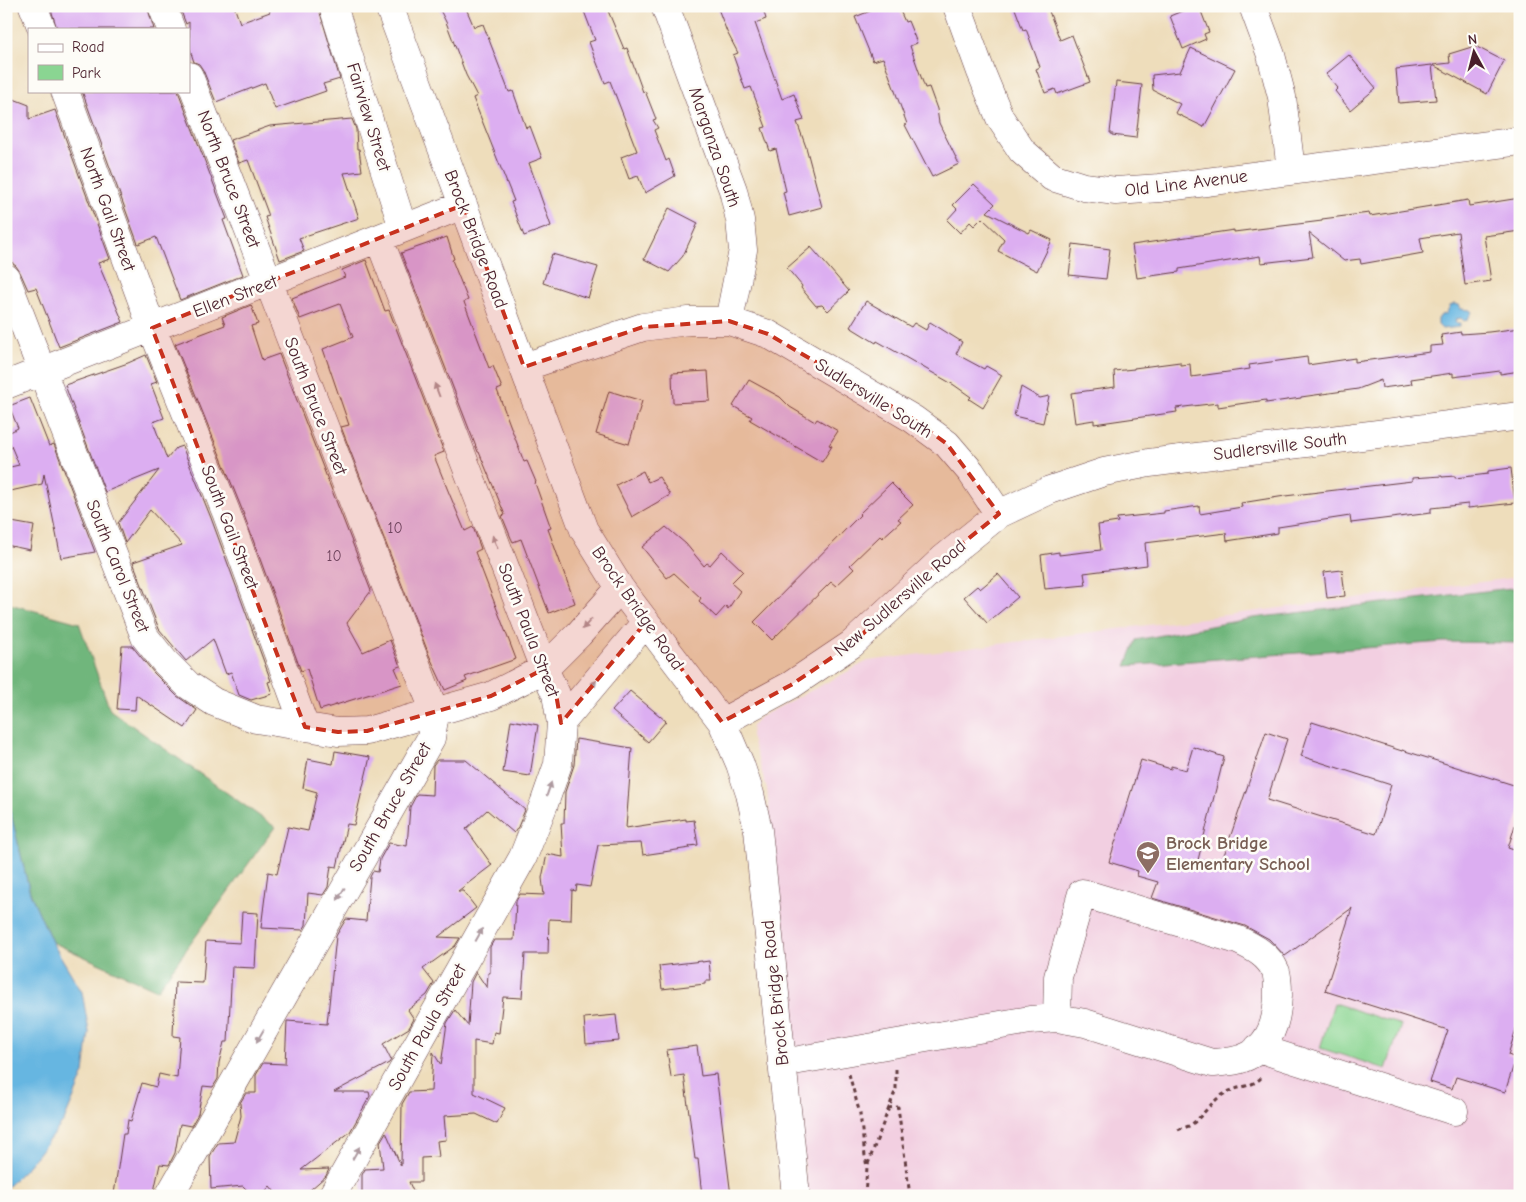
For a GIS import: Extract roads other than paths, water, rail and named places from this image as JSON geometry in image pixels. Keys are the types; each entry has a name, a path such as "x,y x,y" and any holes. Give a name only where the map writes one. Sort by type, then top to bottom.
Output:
{"street":[{"path":"33,6 42,28"},
{"path":"162,6 171,28"},
{"name":"Fairview Street","path":"333,6 403,228"},
{"name":"Brock Bridge Road","path":"389,6 584,530 620,588 722,722 740,764 750,794 758,830 796,1196"},
{"name":"Marganza South","path":"665,6 733,190 740,220 743,250 729,321"},
{"name":"Old Line Avenue","path":"957,6 1000,118 1022,151 1052,177 1084,187 1116,191 1160,188 1520,140"},
{"path":"1253,6 1271,55 1282,97 1292,170"},
{"name":"North Bruce Street","path":"190,79 268,283"},
{"name":"North Gail Street","path":"65,92 152,328"},
{"name":"Ellen Street","path":"6,385 463,205"},
{"name":"South Paula Street","path":"332,1196 523,857 558,764 560,723 556,694 544,669 379,239"},
{"name":"South Carol Street","path":"6,278 145,637 165,662 188,685 214,702 256,719 338,732 367,730 435,713 491,696 544,669 579,634 620,588"},
{"name":"South Bruce Street","path":"169,1196 427,746 431,738 435,713 268,283"},
{"name":"Sudlersville South","path":"524,367 643,327 688,321 729,321 768,334 913,419 947,444 971,472 999,514 1050,490 1104,472 1149,462 1520,416"},
{"name":"South Gail Street","path":"152,328 226,512 304,727"},
{"name":"New Sudlersville Road","path":"722,722 791,685 852,644 943,559 999,514"},
{"path":"560,723 646,622"},
{"path":"1057,1018 1058,977 1082,893 1238,940 1256,948 1268,959 1276,972 1278,988 1277,1011 1265,1050"},
{"path":"782,1063 1030,1020 1057,1018 1085,1023 1212,1063 1234,1061 1265,1050 1454,1111"}],"water":[{"path":"1459,305 1461,309 1472,312 1467,320 1456,319 1455,322 1460,324 1460,327 1442,329 1438,325 1438,319 1441,315 1446,314 1450,306"},
{"path":"6,793 30,893 52,942 82,992 89,1032 84,1073 64,1121 28,1166 6,1188"}],"place":[{"name":"Brock Bridge Elementary School","path":"1148,874"}]}
